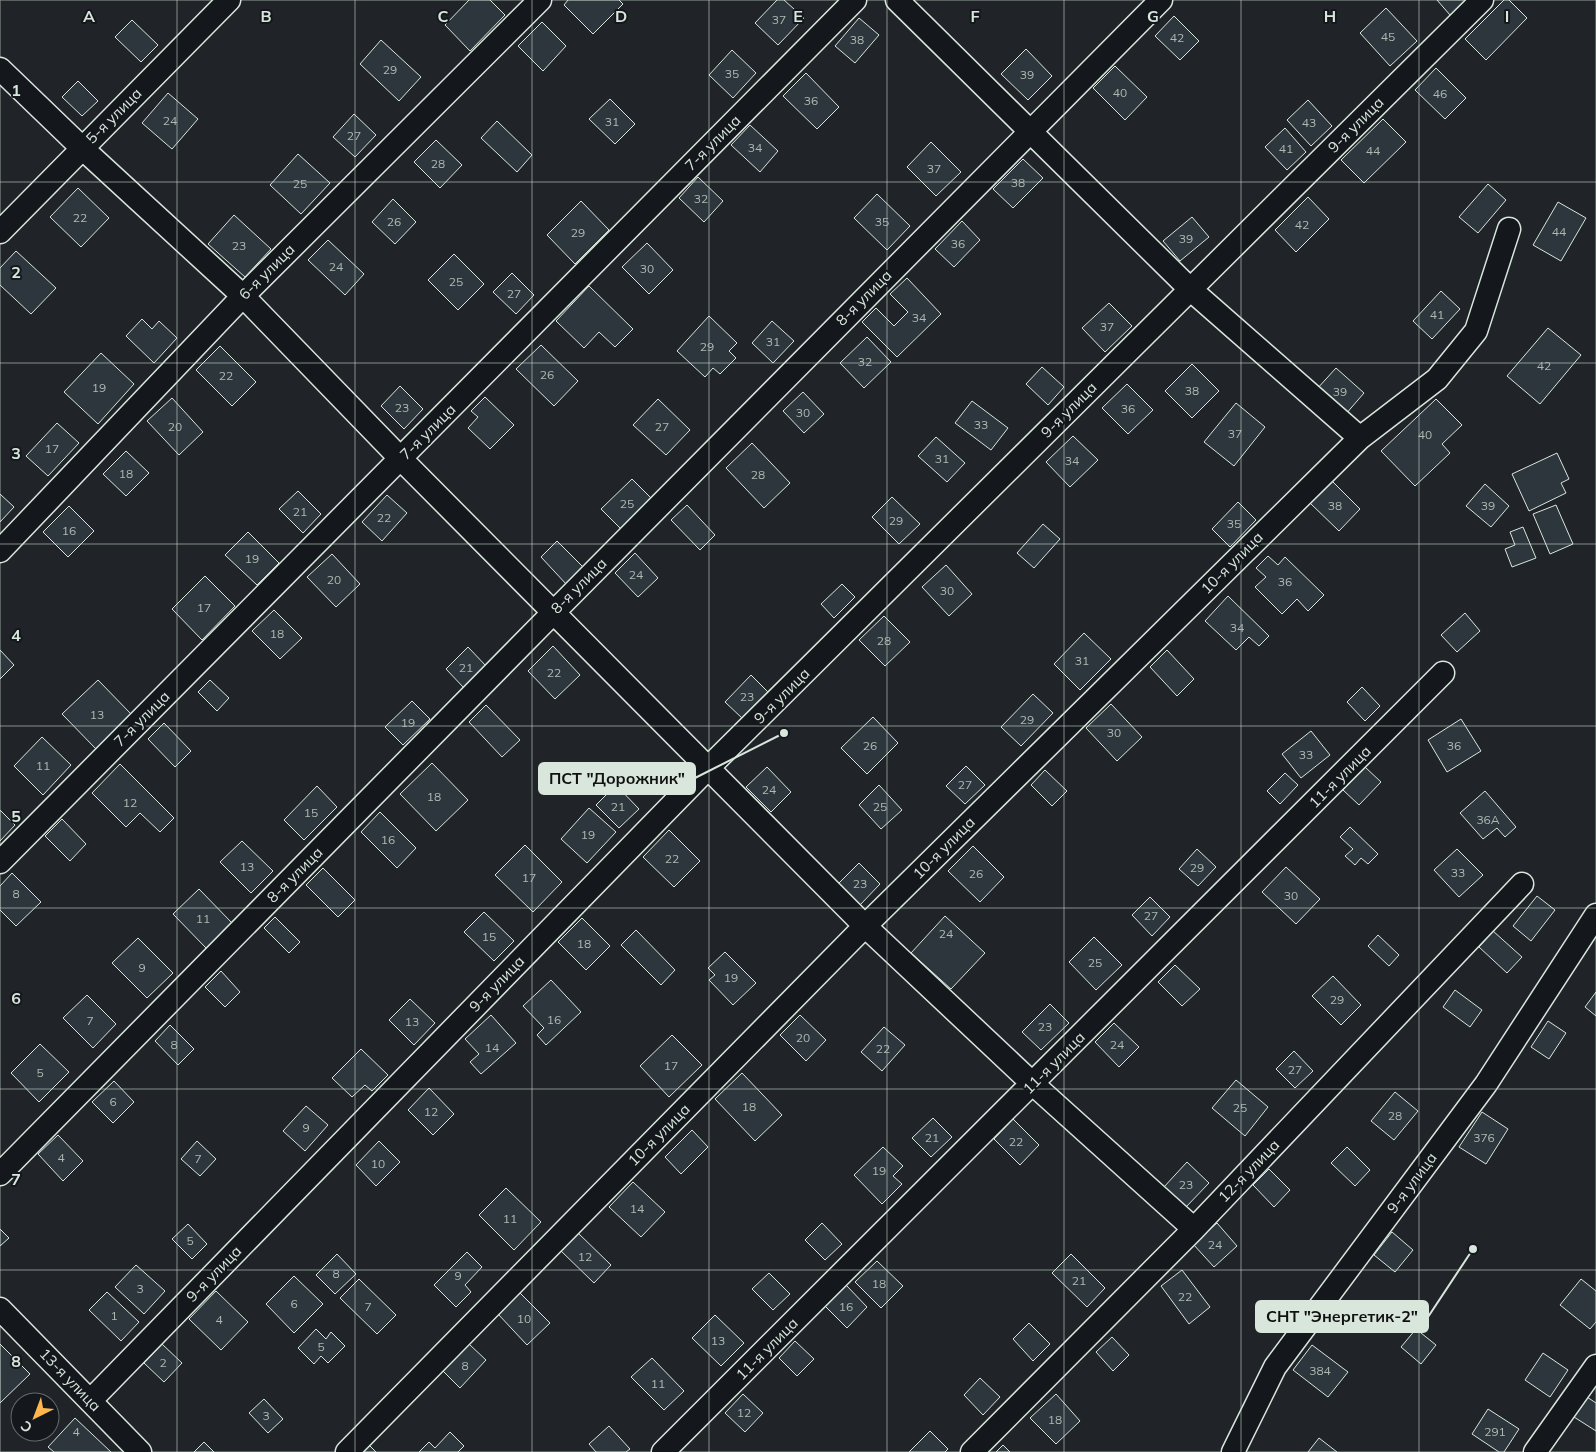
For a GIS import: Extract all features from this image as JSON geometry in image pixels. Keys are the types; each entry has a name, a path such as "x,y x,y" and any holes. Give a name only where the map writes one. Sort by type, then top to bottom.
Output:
{"street":[{"name":"5-я улица","path":"0,232 229,0"},
{"name":"6-я улица","path":"0,551 243,296 540,0"},
{"name":"7-я улица","path":"0,862 854,0"},
{"path":"897,0 1028,132 1190,289 1360,438"},
{"name":"8-я улица","path":"0,1174 1160,0"},
{"name":"9-я улица","path":"90,1400 709,767 1482,0"},
{"path":"0,69 82,148 243,296 553,613 709,767 865,926 1033,1084 1194,1229"},
{"name":"10-я улица","path":"347,1452 865,926 1360,438 1437,379 1476,331 1509,229"},
{"name":"11-я улица","path":"663,1452 1443,673"},
{"name":"12-я улица","path":"972,1452 1194,1229 1522,884"},
{"name":"9-я улица","path":"1233,1452 1275,1367 1486,1084 1596,915"},
{"name":"13-я улица","path":"0,1309 140,1452"},
{"path":"1535,1452 1596,1366"}],"shaded area":[{"path":"0,0 1596,0 1596,1452 0,1452"}],"building":[{"path":"469,0 490,0 505,15 470,51 445,25"},
{"path":"568,0 619,0 623,4 593,34 564,5"},
{"path":"777,0 784,0 804,18 778,45 755,23"},
{"path":"1437,0 1466,0 1450,15"},
{"path":"1504,0 1509,0 1527,18 1486,60 1465,39"},
{"path":"1386,8 1417,41 1390,66 1360,33"},
{"path":"1174,16 1199,41 1180,60 1155,36"},
{"path":"859,18 879,35 855,63 835,46"},
{"path":"132,20 158,45 141,62 115,37"},
{"path":"542,22 566,46 543,71 518,46"},
{"path":"381,40 421,77 399,101 360,64"},
{"path":"1026,49 1052,76 1028,100 1001,74"},
{"path":"732,50 756,73 733,98 709,75"},
{"path":"1115,66 1147,97 1125,120 1093,88"},
{"path":"1436,68 1466,98 1445,119 1415,90"},
{"path":"806,73 839,107 817,129 783,96"},
{"path":"78,81 98,101 82,116 62,97"},
{"path":"168,93 198,119 172,149 142,123"},
{"path":"610,99 635,124 615,144 589,119"},
{"path":"1308,100 1332,126 1311,146 1287,120"},
{"path":"354,114 376,135 355,157 333,137"},
{"path":"1383,119 1406,142 1364,183 1341,160"},
{"path":"497,121 532,155 517,172 481,138"},
{"path":"750,125 778,151 760,172 731,145"},
{"path":"1285,128 1306,152 1287,170 1265,147"},
{"path":"436,140 462,165 440,188 414,162"},
{"path":"931,142 961,172 936,196 907,167"},
{"path":"298,154 330,183 301,214 270,185"},
{"path":"1023,159 1043,178 1013,208 993,189"},
{"path":"698,177 723,201 704,222 679,198"},
{"path":"1488,184 1506,200 1478,233 1459,217"},
{"path":"78,188 109,218 81,247 50,217"},
{"path":"877,194 910,226 887,250 854,218"},
{"path":"1308,197 1329,219 1296,252 1275,230"},
{"path":"393,199 416,222 395,244 372,222"},
{"path":"581,201 609,230 575,264 547,235"},
{"path":"1558,202 1586,218 1561,261 1533,245"},
{"path":"234,215 271,249 245,277 208,244"},
{"path":"1192,217 1209,237 1180,261 1163,241"},
{"path":"962,221 980,240 954,267 935,249"},
{"path":"328,240 364,274 345,295 308,260"},
{"path":"647,243 673,270 649,294 622,267"},
{"path":"16,251 56,288 31,314 0,285 0,268"},
{"path":"454,254 484,284 458,310 428,280"},
{"path":"512,273 534,295 516,314 493,292"},
{"path":"907,278 941,314 897,357 862,322 876,308 894,326 908,312 890,294"},
{"path":"589,286 633,329 615,347 599,332 584,348 556,321"},
{"path":"1441,291 1460,309 1432,339 1413,321"},
{"path":"1109,303 1132,326 1105,352 1082,328"},
{"path":"709,316 737,343 729,351 736,358 720,374 713,368 705,377 677,351"},
{"path":"142,319 152,329 159,321 177,338 154,363 126,336"},
{"path":"772,321 794,341 773,363 752,343"},
{"path":"1548,328 1581,355 1540,404 1507,376"},
{"path":"867,337 891,362 864,388 840,363"},
{"path":"541,345 578,381 554,406 516,369"},
{"path":"220,346 256,382 232,406 196,370"},
{"path":"101,353 134,384 98,424 64,392"},
{"path":"1192,364 1219,391 1192,418 1165,391"},
{"path":"1042,367 1064,387 1048,405 1026,384"},
{"path":"1336,368 1364,393 1345,415 1316,390"},
{"path":"1127,384 1153,410 1128,434 1102,408"},
{"path":"400,386 423,409 404,429 381,406"},
{"path":"803,392 824,414 804,433 783,411"},
{"path":"485,397 514,425 490,449 468,428 478,417 471,411"},
{"path":"172,398 203,432 179,455 147,421"},
{"path":"658,399 690,430 666,455 633,425"},
{"path":"1436,399 1462,425 1442,444 1450,453 1415,486 1381,451"},
{"path":"972,401 1008,428 991,450 955,423"},
{"path":"1236,403 1265,427 1234,466 1204,442"},
{"path":"57,423 79,443 48,476 26,456"},
{"path":"1073,436 1098,460 1070,487 1046,462"},
{"path":"936,437 965,463 947,482 918,456"},
{"path":"752,443 790,483 764,508 726,468"},
{"path":"126,451 149,473 126,496 103,474"},
{"path":"1557,453 1569,479 1561,483 1566,493 1529,511 1512,474"},
{"path":"632,479 652,499 621,529 601,509"},
{"path":"1331,480 1360,509 1339,531 1310,503"},
{"path":"1485,484 1509,506 1491,527 1466,506"},
{"path":"298,491 321,514 303,533 279,509"},
{"path":"0,494 14,507 0,522"},
{"path":"387,495 407,513 382,541 362,522"},
{"path":"892,497 920,524 899,544 872,517"},
{"path":"1238,502 1256,520 1230,547 1212,529"},
{"path":"687,505 715,535 700,550 671,520"},
{"path":"1556,505 1573,544 1550,554 1533,514"},
{"path":"69,506 94,531 68,557 43,532"},
{"path":"1043,524 1060,539 1034,568 1017,553"},
{"path":"1523,527 1536,558 1512,567 1505,549 1515,545 1510,532"},
{"path":"248,532 279,563 257,585 225,555"},
{"path":"557,541 584,568 567,585 541,557"},
{"path":"635,553 658,578 638,597 615,573"},
{"path":"332,554 360,584 336,607 307,577"},
{"path":"1268,556 1278,565 1285,557 1324,595 1308,611 1297,599 1282,614 1255,587 1266,577 1256,568"},
{"path":"946,565 972,594 949,616 922,587"},
{"path":"205,576 235,606 202,640 172,609"},
{"path":"842,584 855,597 834,618 821,604"},
{"path":"1228,596 1269,636 1259,646 1249,637 1236,650 1205,621"},
{"path":"274,610 302,638 280,659 252,631"},
{"path":"1465,613 1480,631 1457,652 1441,635"},
{"path":"884,616 910,642 885,666 859,640"},
{"path":"1084,633 1111,659 1080,690 1054,664"},
{"path":"553,646 580,675 555,699 528,671"},
{"path":"468,647 487,667 464,688 446,669"},
{"path":"0,650 14,665 0,679"},
{"path":"1167,650 1194,679 1177,696 1150,667"},
{"path":"751,675 769,693 743,719 725,702"},
{"path":"98,680 132,715 96,749 62,714"},
{"path":"210,680 229,698 217,711 198,692"},
{"path":"1362,687 1380,706 1365,721 1347,702"},
{"path":"1033,694 1053,713 1021,746 1001,727"},
{"path":"412,701 430,719 403,745 385,727"},
{"path":"1111,704 1142,737 1117,761 1086,728"},
{"path":"486,705 520,740 502,757 469,722"},
{"path":"873,717 898,743 867,774 841,748"},
{"path":"1461,719 1481,751 1447,772 1428,740"},
{"path":"164,723 191,751 175,767 148,739"},
{"path":"1311,731 1330,755 1301,778 1282,754"},
{"path":"42,737 71,765 43,795 14,766"},
{"path":"432,763 468,800 436,831 400,794"},
{"path":"120,764 174,818 160,832 140,813 126,827 92,793"},
{"path":"966,766 985,785 965,804 946,786"},
{"path":"767,767 791,792 771,812 746,787"},
{"path":"1365,767 1381,782 1359,805 1343,790"},
{"path":"1045,770 1067,791 1052,806 1031,785"},
{"path":"1285,773 1298,785 1280,804 1267,791"},
{"path":"616,785 639,809 619,828 596,805"},
{"path":"879,785 902,810 881,829 859,805"},
{"path":"317,786 337,807 304,840 284,820"},
{"path":"1485,791 1516,827 1505,837 1497,828 1483,839 1460,813"},
{"path":"589,808 616,832 587,863 561,839"},
{"path":"0,810 15,825 0,841"},
{"path":"380,812 416,848 397,868 361,832"},
{"path":"62,819 86,844 70,861 45,836"},
{"path":"1350,827 1378,854 1368,864 1361,858 1355,865 1345,856 1353,849 1340,837"},
{"path":"669,830 700,861 674,887 643,857"},
{"path":"242,841 273,871 251,893 220,862"},
{"path":"525,845 562,882 533,912 495,875"},
{"path":"973,846 1004,877 980,902 948,871"},
{"path":"1197,849 1216,867 1198,886 1179,869"},
{"path":"1457,849 1483,875 1459,897 1434,870"},
{"path":"859,863 880,884 860,905 839,883"},
{"path":"1286,867 1320,899 1296,924 1262,892"},
{"path":"323,868 355,900 338,917 306,885"},
{"path":"12,873 41,902 16,926 0,910 0,886"},
{"path":"199,889 232,923 206,948 173,914"},
{"path":"1537,896 1555,910 1531,941 1513,926"},
{"path":"1150,897 1170,917 1152,936 1132,915"},
{"path":"484,912 514,941 494,961 464,932"},
{"path":"945,916 985,953 951,989 911,953"},
{"path":"275,917 300,942 289,953 264,928"},
{"path":"582,918 610,946 586,970 558,942"},
{"path":"636,930 675,970 661,985 621,945"},
{"path":"1493,931 1522,957 1507,973 1479,947"},
{"path":"1378,935 1399,955 1389,966 1368,946"},
{"path":"1094,937 1122,965 1096,990 1069,962"},
{"path":"138,938 173,973 147,998 112,963"},
{"path":"725,952 756,983 733,1005 709,980 715,975 708,968"},
{"path":"1175,965 1200,989 1182,1006 1158,982"},
{"path":"221,971 240,992 225,1007 205,987"},
{"path":"1333,976 1361,1005 1341,1025 1312,996"},
{"path":"551,980 581,1012 546,1045 537,1035 544,1028 523,1006"},
{"path":"1455,990 1482,1010 1470,1027 1443,1007"},
{"path":"1596,992 1596,1016 1585,1007"},
{"path":"87,995 116,1024 93,1048 63,1018"},
{"path":"410,999 435,1023 414,1045 389,1020"},
{"path":"1050,1004 1069,1023 1041,1050 1022,1032"},
{"path":"491,1015 516,1043 481,1074 470,1062 479,1054 465,1039"},
{"path":"800,1015 826,1040 806,1061 780,1035"},
{"path":"1548,1021 1566,1033 1549,1059 1531,1047"},
{"path":"1114,1023 1139,1047 1119,1067 1095,1042"},
{"path":"170,1025 194,1049 178,1065 155,1041"},
{"path":"884,1027 905,1045 882,1071 861,1052"},
{"path":"672,1035 702,1065 669,1097 640,1066"},
{"path":"40,1044 69,1072 39,1102 11,1073"},
{"path":"361,1049 388,1075 372,1091 365,1085 352,1097 332,1078"},
{"path":"1294,1051 1313,1071 1295,1088 1276,1069"},
{"path":"742,1073 782,1115 755,1141 715,1099"},
{"path":"1236,1080 1268,1107 1245,1136 1212,1108"},
{"path":"114,1081 134,1102 113,1123 92,1102"},
{"path":"429,1088 454,1114 433,1135 408,1110"},
{"path":"1395,1092 1418,1111 1394,1140 1371,1121"},
{"path":"306,1106 328,1125 305,1151 283,1131"},
{"path":"1482,1112 1508,1129 1486,1164 1459,1147"},
{"path":"933,1118 952,1137 931,1157 912,1138"},
{"path":"1013,1119 1039,1145 1020,1165 994,1139"},
{"path":"692,1130 708,1147 681,1174 665,1157"},
{"path":"58,1135 83,1161 63,1181 38,1154"},
{"path":"197,1141 216,1159 200,1176 181,1159"},
{"path":"379,1141 400,1162 376,1186 356,1165"},
{"path":"883,1147 903,1166 893,1176 902,1184 882,1204 854,1175"},
{"path":"1347,1147 1370,1170 1355,1186 1331,1163"},
{"path":"1187,1162 1209,1183 1185,1208 1163,1188"},
{"path":"1269,1169 1290,1190 1274,1207 1253,1185"},
{"path":"633,1182 665,1212 641,1237 609,1207"},
{"path":"506,1188 541,1222 514,1250 479,1215"},
{"path":"822,1223 842,1244 825,1260 805,1240"},
{"path":"1217,1223 1237,1246 1214,1267 1193,1244"},
{"path":"188,1224 207,1244 192,1259 172,1239"},
{"path":"0,1229 9,1238 0,1246"},
{"path":"577,1232 611,1265 594,1283 559,1249"},
{"path":"1392,1232 1413,1250 1395,1272 1374,1255"},
{"path":"467,1252 482,1267 465,1285 471,1292 456,1307 434,1285"},
{"path":"337,1254 356,1274 335,1294 316,1275"},
{"path":"1071,1254 1105,1288 1087,1307 1052,1273"},
{"path":"877,1261 903,1286 881,1308 855,1282"},
{"path":"136,1265 165,1291 144,1314 115,1287"},
{"path":"1182,1270 1210,1307 1189,1324 1161,1286"},
{"path":"769,1273 790,1294 773,1310 752,1289"},
{"path":"294,1276 323,1304 294,1333 266,1304"},
{"path":"359,1279 396,1315 377,1334 340,1298"},
{"path":"1581,1279 1596,1291 1596,1322 1590,1329 1560,1305"},
{"path":"846,1285 867,1307 847,1328 825,1306"},
{"path":"216,1291 248,1322 221,1350 189,1319"},
{"path":"107,1292 139,1322 121,1341 89,1310"},
{"path":"520,1293 550,1323 527,1345 498,1314"},
{"path":"715,1315 744,1343 721,1366 692,1338"},
{"path":"1029,1323 1050,1344 1033,1361 1013,1339"},
{"path":"316,1329 326,1339 331,1332 345,1346 328,1363 321,1356 314,1364 298,1348"},
{"path":"1416,1329 1436,1345 1421,1364 1401,1347"},
{"path":"1112,1337 1129,1355 1113,1371 1096,1352"},
{"path":"795,1341 814,1359 797,1376 779,1358"},
{"path":"0,1344 30,1374 0,1403"},
{"path":"162,1344 182,1363 164,1382 144,1363"},
{"path":"469,1344 486,1360 460,1388 443,1371"},
{"path":"1312,1345 1348,1372 1328,1397 1293,1370"},
{"path":"1543,1353 1568,1370 1550,1397 1525,1380"},
{"path":"652,1358 684,1391 664,1410 631,1377"},
{"path":"980,1378 1000,1397 983,1415 964,1395"},
{"path":"743,1394 763,1413 745,1432 725,1413"},
{"path":"1056,1394 1080,1421 1056,1444 1030,1418"},
{"path":"1587,1397 1596,1403 1596,1431 1574,1417"},
{"path":"264,1399 283,1419 268,1433 249,1413"},
{"path":"1488,1409 1519,1429 1504,1452 1499,1452 1472,1434"},
{"path":"75,1418 111,1452 54,1452 48,1447 53,1442 60,1442 60,1434"},
{"path":"609,1426 630,1449 626,1452 596,1452 589,1444"},
{"path":"930,1431 948,1449 945,1452 909,1452"},
{"path":"450,1432 464,1446 458,1452 419,1452 429,1442 435,1448"},
{"path":"1319,1438 1337,1452 1308,1452"},
{"path":"204,1442 214,1452 194,1452"},
{"path":"368,1444 376,1452 360,1452"},
{"path":"1003,1445 1010,1452 996,1452"}],"place":[{"name":"ПСТ \"Дорожник\"","path":"784,733"},
{"name":"СHТ \"Энергетик-2\"","path":"1473,1249"}]}
